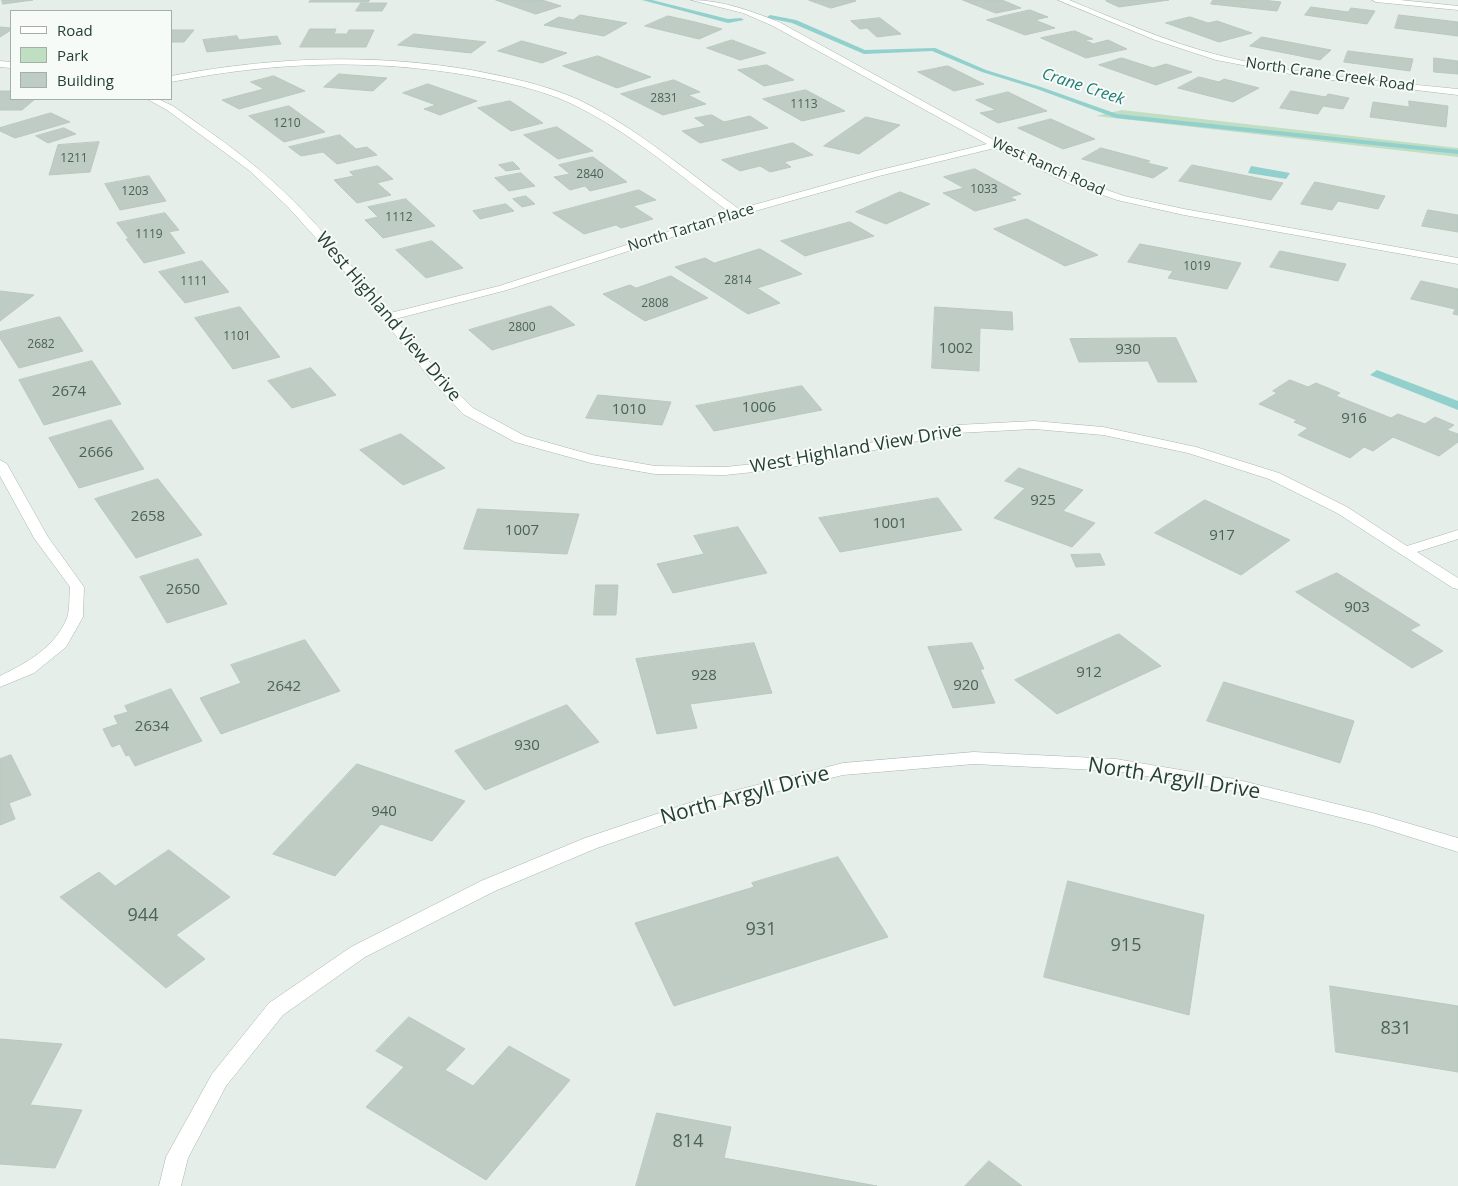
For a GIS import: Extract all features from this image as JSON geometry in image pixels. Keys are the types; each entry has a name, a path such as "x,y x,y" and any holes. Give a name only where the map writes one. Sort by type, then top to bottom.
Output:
{"street":[{"name":"West Ranch Road","path":"695,0 745,11 776,24 996,145 1072,181 1121,198 1184,212 1458,261"},
{"name":"North Crane Creek Road","path":"1062,0 1167,42 1217,57 1312,75 1458,92"},
{"path":"1376,0 1458,8"},
{"path":"172,79 250,65 304,61 385,62 458,70 523,84 573,101 612,121 737,213"},
{"name":"West Highland View Drive","path":"153,100 170,108 260,175 299,212 336,254 437,379 468,411 520,439 591,459 654,470 724,471 782,465 957,429 1034,425 1103,431 1190,450 1274,476 1342,510 1458,585"},
{"name":"North Tartan Place","path":"388,317 503,288 737,213 876,174 996,145"},
{"path":"0,464 42,538 77,587 75,616 60,644 28,669 0,682"},
{"path":"1405,551 1458,534"},
{"name":"North Argyll Drive","path":"170,1186 177,1157 218,1080 276,1009 358,952 488,886 591,843 704,804 843,769 974,758 1116,765 1234,786 1373,819 1458,845"}],"green space":[{"path":"1122,110 1458,148 1458,157 1096,116"}],"water":[{"path":"1251,166 1290,173 1286,179 1248,173"},
{"path":"1377,370 1458,401 1458,410 1370,375"}],"building":[{"path":"2,0 33,0 3,4"},
{"path":"311,0 370,0 368,2 309,2"},
{"path":"496,0 542,0 561,6 536,14"},
{"path":"809,0 852,0 856,1 831,8"},
{"path":"963,0 1002,0 1021,8 996,13"},
{"path":"1169,0 1119,7 1106,1"},
{"path":"1213,0 1281,2 1277,11 1211,4"},
{"path":"361,3 387,3 382,11 356,11"},
{"path":"1311,7 1348,12 1351,8 1375,11 1367,24 1305,15"},
{"path":"1030,10 1048,17 1035,20 1055,28 1025,35 987,20"},
{"path":"580,15 627,23 604,36 544,25 559,17 573,20"},
{"path":"1399,15 1458,22 1458,36 1395,28"},
{"path":"668,16 722,29 699,39 645,26"},
{"path":"1190,17 1208,23 1217,21 1252,33 1219,42 1166,23"},
{"path":"880,18 901,34 877,37 867,28 860,29 851,21"},
{"path":"0,27 10,28 10,31 0,37"},
{"path":"310,29 336,29 334,34 347,34 349,30 374,30 366,47 300,47"},
{"path":"172,30 194,30 184,42 172,42"},
{"path":"1075,31 1093,39 1085,40 1093,44 1108,40 1127,49 1086,58 1041,38"},
{"path":"414,34 486,42 471,53 398,45"},
{"path":"237,36 239,40 277,36 281,44 207,52 203,40"},
{"path":"1262,37 1331,50 1320,60 1250,46"},
{"path":"732,40 766,53 740,60 707,48"},
{"path":"522,41 567,53 542,63 498,51"},
{"path":"1348,51 1413,59 1410,71 1344,62"},
{"path":"598,56 651,77 617,88 563,66"},
{"path":"1122,58 1153,68 1166,64 1192,72 1156,85 1099,65"},
{"path":"1434,58 1458,61 1458,74 1434,72"},
{"path":"767,65 794,80 764,86 738,70"},
{"path":"948,66 984,84 954,91 918,72"},
{"path":"339,74 387,78 373,91 324,87"},
{"path":"274,76 305,91 239,109 222,100 264,89 251,82"},
{"path":"1199,77 1219,82 1224,79 1259,88 1233,102 1178,88"},
{"path":"674,80 700,92 688,95 706,104 663,115 621,94"},
{"path":"428,84 477,101 440,115 424,109 436,105 403,93"},
{"path":"806,90 845,111 802,121 763,99"},
{"path":"0,91 10,91 10,100 34,100 22,110 0,110"},
{"path":"1291,91 1326,97 1328,94 1349,98 1343,109 1323,106 1318,114 1280,108"},
{"path":"1008,92 1047,111 998,123 980,113 996,110 976,100"},
{"path":"510,101 543,123 511,131 478,108"},
{"path":"1409,101 1448,106 1446,127 1370,117 1373,102 1409,107"},
{"path":"289,106 325,132 284,142 249,116"},
{"path":"51,113 70,122 15,138 0,131 0,128"},
{"path":"712,115 724,122 750,116 768,128 700,143 682,131 706,126 695,118"},
{"path":"866,117 900,125 859,154 824,146"},
{"path":"1051,119 1095,139 1063,149 1018,128"},
{"path":"557,127 593,151 558,159 524,135"},
{"path":"64,128 76,134 48,143 36,136"},
{"path":"340,135 356,149 367,147 377,155 337,164 323,152 301,156 289,147"},
{"path":"99,142 90,172 49,175 58,145"},
{"path":"793,143 813,155 784,162 791,167 770,172 760,166 740,171 722,160"},
{"path":"1101,148 1150,161 1147,163 1168,168 1153,178 1082,159"},
{"path":"593,157 627,182 590,191 585,186 570,190 554,177 570,174 559,165"},
{"path":"513,162 520,169 506,171 499,165"},
{"path":"1192,165 1283,183 1271,200 1179,181"},
{"path":"378,166 393,179 377,183 391,195 357,203 334,180 354,176 350,172"},
{"path":"975,169 1021,194 1010,197 1016,200 975,211 943,193 964,188 944,177"},
{"path":"521,173 535,186 509,191 495,178"},
{"path":"149,176 166,201 120,210 105,184"},
{"path":"1315,182 1385,196 1378,209 1338,201 1332,210 1301,204"},
{"path":"639,190 656,200 633,206 653,219 621,228 616,225 584,234 553,213"},
{"path":"900,192 930,204 886,224 856,212"},
{"path":"526,196 535,204 522,207 513,199"},
{"path":"406,199 435,226 383,238 365,220 378,217 368,207"},
{"path":"506,204 514,211 480,219 473,211"},
{"path":"1428,210 1458,215 1458,232 1422,226"},
{"path":"165,213 179,230 169,232 185,253 144,263 117,223"},
{"path":"1027,219 1098,255 1065,266 994,229"},
{"path":"850,222 874,236 805,256 781,241"},
{"path":"432,241 463,268 426,278 396,250"},
{"path":"1140,244 1241,263 1227,289 1168,278 1173,271 1128,262"},
{"path":"760,249 802,274 757,288 780,303 748,314 675,267 705,258 714,263"},
{"path":"1280,251 1346,264 1338,281 1270,267"},
{"path":"202,261 229,292 185,303 159,272"},
{"path":"671,276 708,298 645,321 603,294 630,285 636,288"},
{"path":"1421,281 1458,289 1458,315 1453,314 1455,309 1411,299"},
{"path":"0,291 34,295 0,321"},
{"path":"551,306 575,325 492,350 469,330"},
{"path":"240,307 280,357 233,369 195,318"},
{"path":"935,307 1012,312 1013,330 980,328 979,371 932,368"},
{"path":"60,317 83,351 19,368 0,338 0,332"},
{"path":"1176,338 1197,382 1158,382 1148,361 1079,362 1070,339"},
{"path":"92,361 121,404 44,425 19,380"},
{"path":"311,368 336,395 292,408 268,381"},
{"path":"1290,380 1308,387 1316,383 1340,393 1336,396 1391,418 1398,414 1425,424 1435,417 1454,425 1447,430 1458,434 1458,442 1439,456 1393,437 1373,451 1364,447 1350,458 1298,435 1308,428 1294,422 1297,420 1259,404 1277,393 1273,391"},
{"path":"802,386 822,410 714,431 696,406"},
{"path":"598,395 671,402 662,425 586,418"},
{"path":"111,420 144,469 79,488 49,438"},
{"path":"401,434 445,468 403,485 360,450"},
{"path":"1019,468 1083,490 1063,511 1095,523 1072,547 994,518 1025,488 1005,481"},
{"path":"158,479 202,535 136,558 95,499"},
{"path":"938,498 962,530 840,552 819,518"},
{"path":"1205,500 1290,540 1241,575 1155,533"},
{"path":"478,509 579,514 567,554 464,549"},
{"path":"738,527 767,573 673,593 657,564 704,554 694,536"},
{"path":"1100,554 1105,565 1076,567 1071,555"},
{"path":"198,559 227,604 167,623 140,577"},
{"path":"1337,573 1420,625 1410,630 1443,651 1412,668 1296,592"},
{"path":"596,585 618,585 616,615 594,615"},
{"path":"1119,634 1161,666 1057,714 1015,680"},
{"path":"305,640 340,691 221,734 200,698 241,683 231,665"},
{"path":"754,643 772,693 690,704 697,728 657,734 636,659"},
{"path":"972,643 984,669 980,669 995,703 953,708 928,647"},
{"path":"1224,682 1354,721 1340,763 1207,721"},
{"path":"171,689 202,741 135,766 129,755 126,756 120,744 112,747 103,729 118,724 114,716 128,712 125,706"},
{"path":"567,705 599,742 485,790 455,751"},
{"path":"11,755 31,795 9,803 15,819 0,825 0,759"},
{"path":"357,764 465,801 432,841 381,824 335,876 273,854"},
{"path":"169,850 230,897 176,935 205,959 166,988 60,897 99,872 115,886"},
{"path":"838,857 888,937 674,1006 635,923 754,887 752,883"},
{"path":"1068,881 1204,915 1189,1015 1044,977"},
{"path":"1330,986 1458,1006 1458,1072 1336,1052"},
{"path":"409,1017 465,1049 445,1070 473,1086 509,1046 570,1080 486,1180 366,1107 404,1067 376,1051"},
{"path":"0,1039 62,1044 30,1105 82,1110 55,1168 0,1164"},
{"path":"657,1113 731,1127 724,1158 877,1186 636,1186"},
{"path":"989,1161 1022,1186 965,1186"}],"waterway":[{"name":"Crane Creek","path":"645,0 728,21 741,20"},
{"name":"Crane Creek","path":"770,17 794,21 864,52 933,49 984,71 1039,88 1116,116 1458,152"}]}
